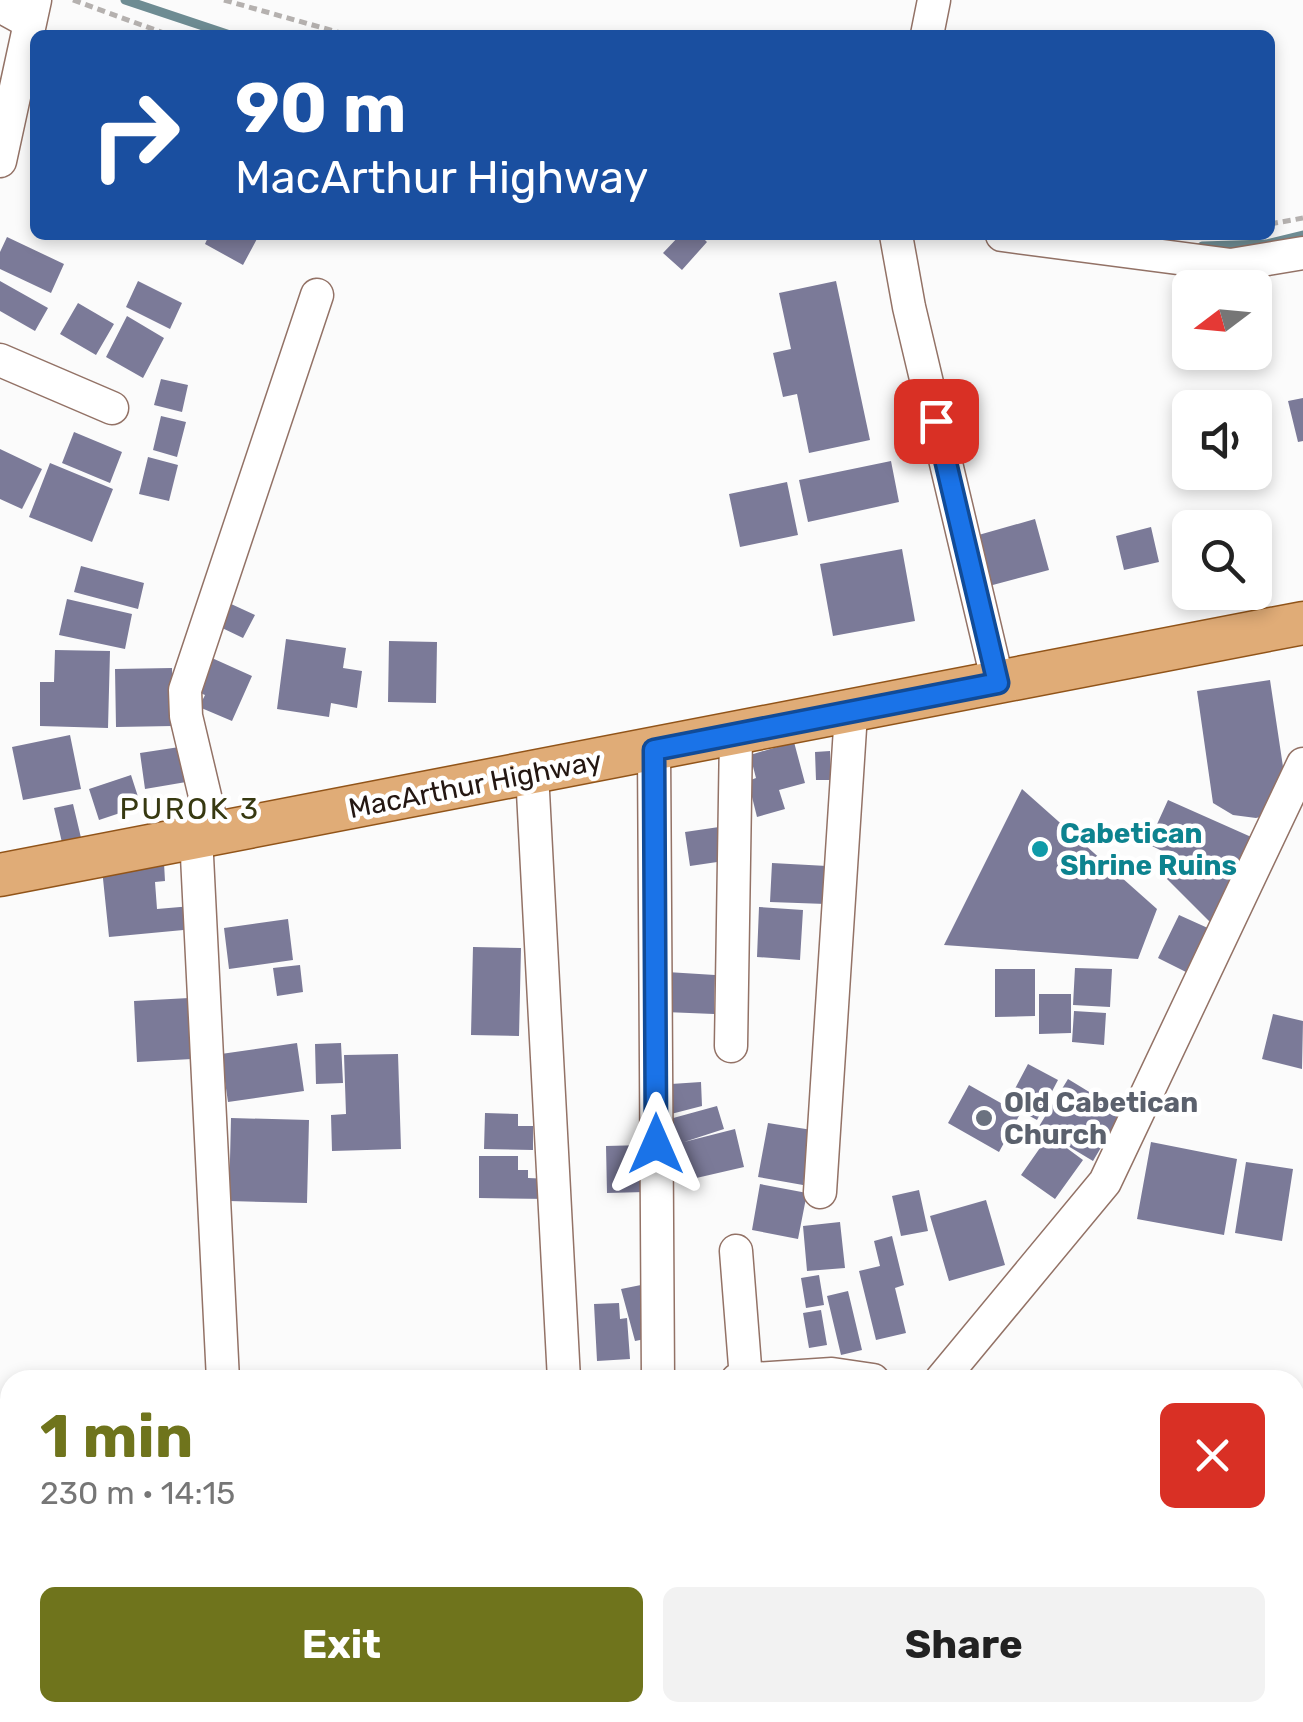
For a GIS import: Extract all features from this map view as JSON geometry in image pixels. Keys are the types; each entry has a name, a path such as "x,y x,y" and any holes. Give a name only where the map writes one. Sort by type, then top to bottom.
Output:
{"main road":[{"name":"MacArthur Highway","path":"0,875 852,713 1303,622"}],"street":[{"path":"927,30 934,0"},
{"path":"0,161 21,9"},
{"path":"897,240 908,307 998,683"},
{"path":"1040,240 1231,265 1303,253"},
{"path":"223,1370 205,835 185,690 316,295"},
{"path":"0,360 112,408"},
{"path":"820,1192 852,713"},
{"path":"731,1046 736,735"},
{"path":"654,750 658,1370"},
{"path":"949,1370 1105,1182 1303,764"},
{"path":"532,773 563,1370"},
{"path":"736,1251 745,1370"}],"path":[{"path":"73,0 155,30"},
{"path":"224,0 330,30"},
{"path":"1275,223 1303,218"}],"building":[{"path":"7,237 64,264 51,293 0,269 0,252"},
{"path":"207,240 256,240 243,265 205,244"},
{"path":"675,240 707,242 682,270 663,253"},
{"path":"0,281 48,308 35,331 0,311"},
{"path":"138,281 182,303 170,329 126,307"},
{"path":"836,281 870,440 809,453 797,394 783,397 773,353 791,349 779,293"},
{"path":"78,303 114,324 96,355 60,334"},
{"path":"127,316 164,338 143,378 106,357"},
{"path":"161,379 188,385 182,412 154,405"},
{"path":"1303,398 1303,441 1298,442 1288,401"},
{"path":"161,416 186,422 177,457 153,450"},
{"path":"74,432 122,452 110,483 62,463"},
{"path":"0,449 42,469 22,509 0,499"},
{"path":"148,457 178,465 169,501 139,494"},
{"path":"891,461 899,502 808,522 799,480"},
{"path":"50,463 113,489 92,542 29,517"},
{"path":"787,482 798,535 740,547 729,494"},
{"path":"1035,519 1049,570 989,586 975,536"},
{"path":"1151,527 1159,562 1124,570 1116,536"},
{"path":"902,549 915,621 833,636 820,564"},
{"path":"81,566 144,583 138,609 74,592"},
{"path":"67,599 132,614 125,649 59,635"},
{"path":"229,603 255,615 243,638 218,626"},
{"path":"286,639 346,648 343,668 362,671 357,708 331,703 329,717 277,709"},
{"path":"389,641 437,642 436,703 388,702"},
{"path":"55,650 110,651 108,728 40,726 40,682 54,682"},
{"path":"203,654 252,676 232,721 199,707 205,695 188,688"},
{"path":"172,668 173,726 116,727 115,669"},
{"path":"1270,680 1285,780 1272,814 1256,818 1233,815 1213,803 1197,691"},
{"path":"70,735 81,789 23,800 12,747"},
{"path":"794,742 805,783 779,790 785,809 757,817 748,781 756,778 750,755"},
{"path":"186,746 192,781 145,789 140,753"},
{"path":"830,751 831,780 816,780 815,752"},
{"path":"131,775 141,806 99,820 89,789"},
{"name":"Cabetican Shrine Ruins","path":"1022,789 1157,909 1138,959 944,945"},
{"path":"1168,800 1258,840 1213,925 1160,872 1168,854 1148,844"},
{"path":"73,804 82,842 63,847 54,808"},
{"path":"719,827 724,861 690,866 685,832"},
{"path":"164,863 165,881 155,882 157,909 192,906 194,929 109,937 102,869"},
{"path":"772,863 827,866 826,904 770,902"},
{"path":"759,907 803,910 800,960 757,957"},
{"path":"1179,915 1210,929 1188,973 1158,958"},
{"path":"288,919 293,960 229,969 224,928"},
{"path":"473,947 521,948 519,1036 471,1035"},
{"path":"300,965 303,992 277,996 273,968"},
{"path":"1075,968 1112,969 1110,1007 1073,1005"},
{"path":"995,969 1035,969 1035,1016 995,1017"},
{"path":"667,972 715,975 714,1014 665,1012"},
{"path":"1039,994 1071,994 1071,1033 1039,1034"},
{"path":"189,998 192,1059 137,1062 134,1001"},
{"path":"1074,1011 1106,1013 1104,1045 1072,1042"},
{"path":"1273,1014 1303,1021 1302,1069 1262,1059"},
{"path":"297,1043 304,1091 228,1102 221,1054"},
{"path":"341,1043 343,1083 316,1084 315,1044"},
{"path":"398,1054 401,1149 332,1151 331,1115 346,1114 344,1055"},
{"path":"1028,1064 1058,1080 1037,1120 1007,1104"},
{"path":"1068,1079 1122,1112 1093,1161 1038,1128"},
{"path":"701,1082 702,1106 671,1114 671,1084"},
{"name":"Old Cabetican Church","path":"969,1085 1020,1114 999,1152 948,1123"},
{"path":"717,1106 724,1129 684,1142 735,1129 744,1167 679,1182 666,1120"},
{"path":"485,1113 518,1114 518,1126 533,1126 533,1150 484,1149"},
{"path":"231,1118 309,1120 307,1203 229,1201"},
{"path":"768,1123 812,1130 803,1185 758,1177"},
{"path":"1049,1135 1083,1160 1055,1199 1021,1175"},
{"path":"1151,1142 1237,1159 1224,1235 1137,1219"},
{"path":"645,1145 645,1192 607,1193 606,1146"},
{"path":"479,1156 518,1156 518,1170 528,1170 528,1178 551,1179 550,1199 479,1198"},
{"path":"1246,1162 1293,1169 1282,1241 1235,1233"},
{"path":"760,1184 807,1193 798,1239 752,1230"},
{"path":"919,1190 928,1231 901,1236 892,1196"},
{"path":"986,1200 1005,1265 949,1281 930,1216"},
{"path":"840,1222 845,1268 807,1271 803,1226"},
{"path":"892,1236 904,1285 895,1288 906,1333 876,1340 859,1271 880,1266 874,1241"},
{"path":"819,1275 824,1305 806,1308 801,1278"},
{"path":"646,1284 655,1337 635,1341 621,1289"},
{"path":"848,1291 862,1350 841,1355 827,1296"},
{"path":"619,1303 620,1319 627,1318 630,1359 597,1361 594,1304"},
{"path":"821,1310 827,1345 809,1348 803,1313"}],"waterway":[{"path":"125,0 215,30"},
{"path":"1202,246 1266,244 1303,235"}],"place":[{"name":"Cabetican Shrine Ruins","path":"1040,849"},
{"name":"Old Cabetican Church","path":"984,1118"}],"district":[{"name":"PUROK 3","path":"190,809"}],"route":[{"path":"656,1144 654,750 998,683 936,421"}]}
